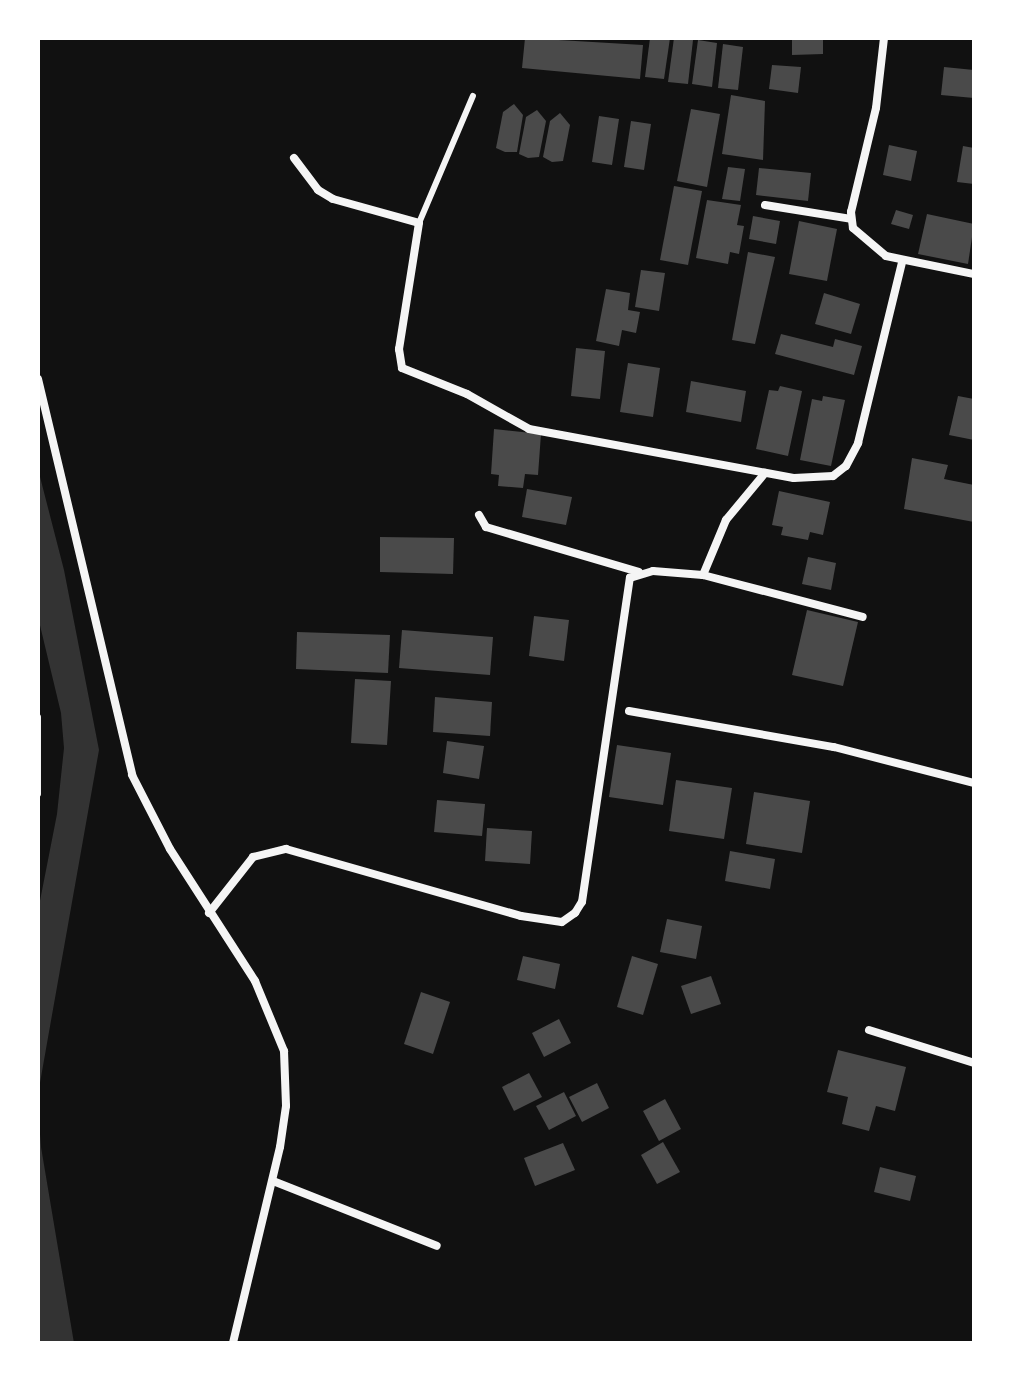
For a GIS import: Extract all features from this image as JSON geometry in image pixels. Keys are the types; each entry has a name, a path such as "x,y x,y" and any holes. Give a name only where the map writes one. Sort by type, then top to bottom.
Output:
{"street":[{"path":"884,38 876,108 851,219 867,245 902,262 974,274"},
{"path":"294,158 318,190 333,199 419,223 399,361 402,368 467,394 529,429 765,473 814,480 833,476 846,466 858,443 902,262"},
{"path":"765,205 851,219"},
{"path":"38,379 132,775 209,913 255,981 284,1051 286,1106 273,1181 233,1343"},
{"path":"703,575 726,520 765,473"},
{"path":"479,515 486,527 639,573 703,575 863,617"},
{"path":"209,913 253,857 286,849 521,916 562,922 575,913 582,902 625,592 630,578 639,573"},
{"path":"629,711 834,747 974,783"},
{"path":"869,1030 974,1063"},
{"path":"273,1181 437,1246"}],"lane":[{"path":"419,223 473,96"},
{"path":"38,717 38,794"}],"shaded area":[{"path":"38,469 64,570 99,750 38,1094 38,911 57,814 64,748 61,713 38,617"},
{"path":"38,1108 41,1147 74,1343 38,1343"}],"building":[{"path":"525,38 643,45 640,79 522,68"},
{"path":"650,38 670,38 664,79 645,77"},
{"path":"674,38 693,40 688,84 668,82"},
{"path":"792,38 823,38 823,54 792,55"},
{"path":"698,40 717,43 712,87 692,84"},
{"path":"723,44 743,47 738,90 718,88"},
{"path":"772,65 801,67 798,93 769,89"},
{"path":"944,67 974,70 974,98 941,95"},
{"path":"731,95 765,101 763,160 722,154"},
{"path":"514,104 523,115 517,152 505,152 496,148 503,112"},
{"path":"691,109 720,114 707,187 677,181"},
{"path":"537,110 546,121 539,157 528,158 519,154 526,117"},
{"path":"560,113 570,125 563,161 552,162 543,157 550,121"},
{"path":"599,116 619,119 612,165 592,162"},
{"path":"631,121 651,124 644,170 624,167"},
{"path":"889,145 917,151 911,181 883,175"},
{"path":"963,146 974,148 974,184 957,182"},
{"path":"728,167 745,169 740,201 722,199"},
{"path":"759,168 811,173 808,201 756,195"},
{"path":"674,186 702,191 688,265 660,260"},
{"path":"707,200 741,205 737,225 744,226 739,254 730,252 728,264 696,258"},
{"path":"896,210 913,215 909,229 891,224"},
{"path":"927,214 974,224 968,264 918,254"},
{"path":"753,216 780,221 776,244 749,239"},
{"path":"799,221 837,229 827,281 789,274"},
{"path":"748,252 775,257 755,344 732,340"},
{"path":"641,270 665,273 659,311 635,307"},
{"path":"606,289 630,293 628,310 640,312 636,333 622,330 619,346 596,341"},
{"path":"824,293 860,304 851,334 815,324"},
{"path":"781,334 833,347 835,339 862,346 854,375 775,354"},
{"path":"576,348 605,351 600,399 571,396"},
{"path":"628,363 660,368 653,417 620,412"},
{"path":"691,381 746,391 741,422 686,412"},
{"path":"780,386 802,391 788,456 756,449 769,390 778,391"},
{"path":"823,396 845,400 831,466 800,460 812,399 822,401"},
{"path":"958,396 974,399 974,440 949,435"},
{"path":"494,429 541,434 538,475 525,474 523,488 498,486 499,475 491,474"},
{"path":"912,458 948,465 944,479 974,485 974,522 904,509"},
{"path":"527,489 572,497 566,525 522,517"},
{"path":"779,491 830,502 823,535 810,532 808,540 781,535 783,527 772,525"},
{"path":"380,537 454,538 453,574 380,572"},
{"path":"808,557 836,563 831,590 802,584"},
{"path":"807,610 858,622 843,686 792,675"},
{"path":"534,616 569,620 564,661 529,656"},
{"path":"402,630 493,637 490,675 399,668"},
{"path":"297,632 390,635 388,673 296,669"},
{"path":"355,679 391,681 387,745 351,743"},
{"path":"435,697 492,702 490,736 433,732"},
{"path":"447,741 484,746 479,779 443,773"},
{"path":"617,745 671,753 663,805 609,797"},
{"path":"676,780 732,788 724,839 669,831"},
{"path":"754,792 810,801 802,853 746,844"},
{"path":"437,800 485,804 482,836 434,832"},
{"path":"487,828 532,831 530,864 485,861"},
{"path":"730,851 775,859 770,889 725,881"},
{"path":"667,919 702,926 696,959 660,952"},
{"path":"523,956 560,964 555,989 517,980"},
{"path":"632,956 658,964 643,1015 617,1007"},
{"path":"711,976 721,1004 691,1014 681,986"},
{"path":"421,992 450,1002 433,1054 404,1044"},
{"path":"559,1019 571,1043 544,1057 532,1033"},
{"path":"838,1050 906,1067 895,1111 876,1106 869,1131 842,1124 848,1097 827,1092"},
{"path":"529,1073 542,1097 514,1111 502,1087"},
{"path":"597,1083 609,1108 582,1122 569,1097"},
{"path":"564,1092 576,1116 549,1130 536,1106"},
{"path":"665,1099 681,1129 659,1141 643,1111"},
{"path":"663,1142 680,1172 657,1184 641,1155"},
{"path":"563,1143 575,1170 535,1186 524,1158"},
{"path":"880,1167 916,1176 910,1201 874,1192"}]}
